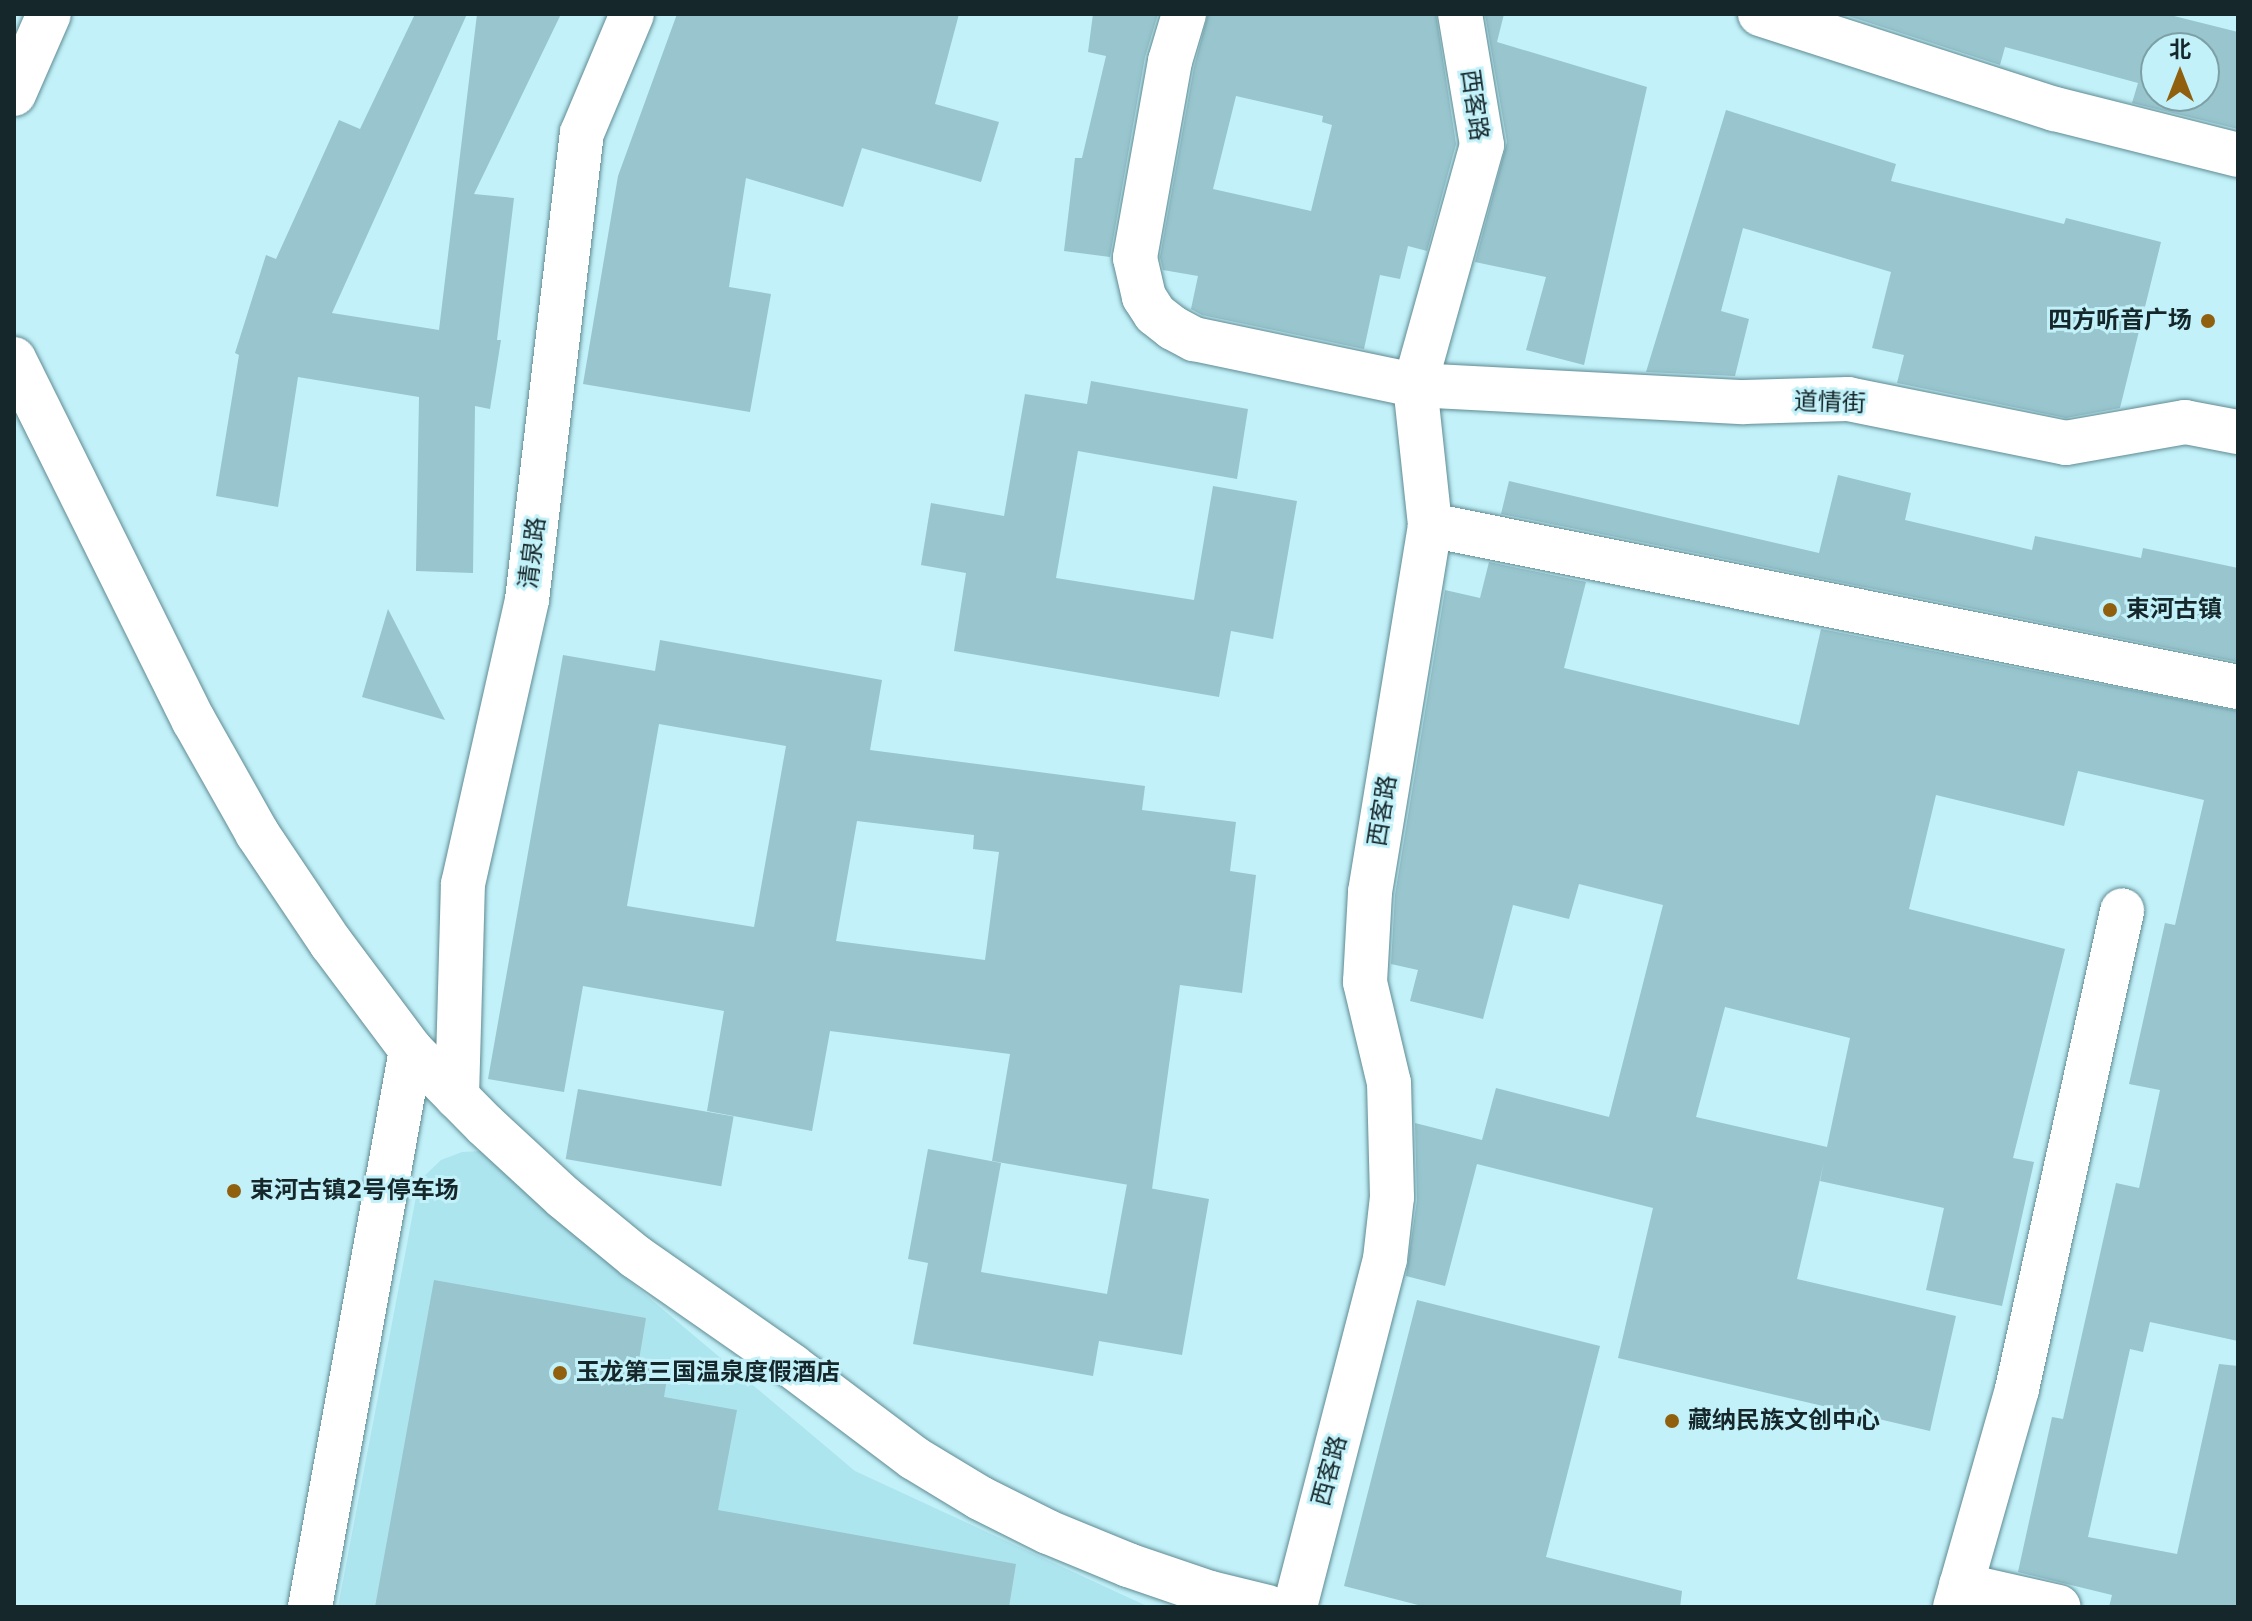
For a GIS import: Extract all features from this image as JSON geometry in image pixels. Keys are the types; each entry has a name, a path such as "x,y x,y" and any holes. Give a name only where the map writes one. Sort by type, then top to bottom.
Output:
{"street":[{"path":"14,94 49,14"},
{"name":"清泉路","path":"457,1097 463,884 527,600 582,133 632,14"},
{"name":"道情街","path":"1184,14 1170,61 1135,258 1144,297 1155,314 1194,339 1415,385 1744,402 1848,399 2066,443 2185,422 2238,432"},
{"name":"西客路","path":"1295,1607 1385,1259 1392,1197 1389,1083 1365,982 1370,892 1430,525 1415,385 1482,145 1460,14"},
{"path":"1760,14 2055,109 2238,155"},
{"path":"14,359 194,721 257,833 331,943 411,1050 457,1097 563,1197 636,1257 914,1458 980,1498 1048,1532 1128,1565 1210,1593 1268,1607"},
{"path":"1430,525 2238,687"},
{"path":"2059,1607 1958,1596 2017,1389 2122,910"},
{"path":"310,1607 411,1050"}],"shaded area":[{"name":"玉龙第三国温泉度假酒店","path":"483,1151 622,1275 855,1471 1149,1607 338,1607 419,1181 441,1160 462,1152"}],"building":[{"path":"415,14 467,14 332,313 439,330 477,14 561,14 474,194 514,198 497,340 501,340 490,409 475,406 473,573 416,571 419,397 298,377 278,507 216,496 239,355 235,353 266,255 276,259 339,120 360,129"},
{"path":"677,14 959,14 935,104 999,122 981,182 862,148 843,207 746,178 729,287 771,294 750,412 583,384 618,176"},
{"path":"1093,14 1158,14 1145,57 1110,257 1064,251 1075,158 1082,158 1106,56 1088,52"},
{"path":"1208,14 1436,14 1456,144 1427,251 1408,246 1400,279 1380,275 1364,349 1202,315 1191,309 1198,276 1163,270 1160,257 1194,67","holes":["1236,96 1323,116 1322,122 1332,125 1311,211 1213,189"]},
{"path":"1485,14 1504,14 1497,42 1647,87 1584,365 1526,350 1546,277 1475,262 1507,142"},
{"path":"1842,14 2166,14 2238,32 2238,129 2169,112 2220,112 2220,32 2140,32 2140,105 2132,103 2138,83 2005,47 2000,65"},
{"path":"1726,110 1896,164 1891,181 2064,224 2066,218 2161,242 2120,408 2066,418 1897,383 1904,355 1872,348 1891,272 1743,228 1721,311 1749,319 1735,376 1646,372"},
{"path":"1091,381 1248,409 1237,479 1078,451 1056,578 1194,600 1213,486 1297,501 1273,639 1231,631 1219,697 954,651 966,573 921,565 931,503 1004,516 1025,394 1087,404"},
{"path":"1838,475 1911,493 1905,520 2032,550 2035,536 2141,558 2143,548 2238,568 2238,662 1501,514 1509,481 1819,553"},
{"path":"1489,562 1586,582 1564,668 1799,725 1821,629 2238,711 2238,1341 2150,1322 2143,1352 2130,1349 2088,1537 2177,1554 2219,1364 2238,1366 2238,1607 2109,1607 2112,1595 2018,1572 2052,1417 2063,1419 2116,1183 2139,1188 2160,1090 2129,1084 2165,923 2175,925 2204,800 2078,771 2064,826 1936,795 1909,909 2065,949 2013,1158 2034,1162 2002,1306 1926,1290 1944,1208 1820,1181 1824,1162 1797,1279 1956,1316 1930,1431 1618,1358 1653,1208 1477,1164 1445,1286 1406,1276 1417,1200 1415,1123 1482,1140 1496,1088 1609,1117 1663,905 1579,884 1569,919 1513,905 1483,1019 1410,1001 1418,970 1391,964 1395,895 1445,590 1480,598","holes":["1725,1007 1850,1038 1827,1147 1696,1117"]},
{"path":"388,609 445,720 362,697"},
{"path":"660,640 882,680 870,750 1145,786 1142,810 1236,822 1230,871 1256,875 1242,993 1180,985 1152,1189 992,1161 1010,1054 830,1031 812,1131 707,1111 724,1011 583,986 564,1092 488,1079 563,655 655,671","holes":["659,724 786,746 754,927 627,906","857,821 974,835 973,849 999,852 985,960 836,941"]},
{"path":"578,1089 734,1116 721,1186 566,1159"},
{"path":"928,1149 1001,1163 981,1272 1107,1294 1127,1184 1209,1199 1182,1355 1099,1341 1093,1376 913,1344 928,1263 908,1259"},
{"name":"玉龙第三国温泉度假酒店","path":"434,1280 646,1318 638,1366 668,1372 664,1397 737,1410 718,1510 1016,1564 1009,1607 375,1607"},
{"path":"1417,1300 1600,1346 1546,1557 1682,1591 1680,1607 1426,1607 1344,1586"}],"place":[{"name":"四方听音广场","path":"2208,321"},
{"name":"束河古镇","path":"2110,610"},
{"name":"束河古镇2号停车场","path":"234,1191"},
{"name":"玉龙第三国温泉度假酒店","path":"560,1373"},
{"name":"藏纳民族文创中心","path":"1672,1421"}]}
